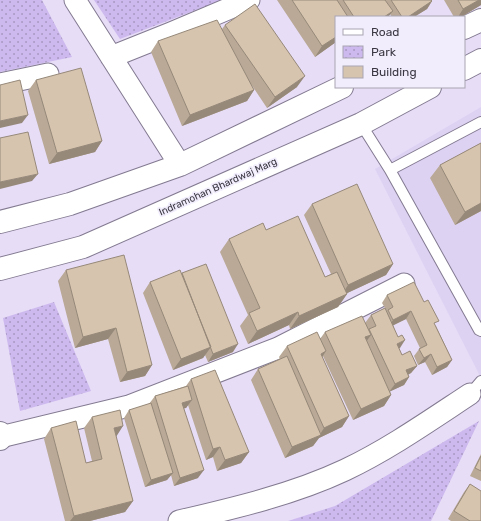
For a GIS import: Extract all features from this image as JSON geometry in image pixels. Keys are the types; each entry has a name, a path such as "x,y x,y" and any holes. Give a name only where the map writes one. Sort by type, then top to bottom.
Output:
{"street":[{"path":"75,0 180,165"},
{"path":"111,57 249,0"},
{"path":"465,28 481,20"},
{"path":"465,68 481,60"},
{"path":"0,84 48,74"},
{"path":"0,222 70,204 180,165 340,88"},
{"name":"Indramohan Bhardwaj Marg","path":"0,268 83,247 361,124 428,88"},
{"path":"0,433 0,438 129,406 278,348 404,284"},
{"path":"179,521 287,493 344,470 410,434 475,387"}],"lane":[{"path":"390,170 481,122"},
{"path":"361,124 390,170 478,330 481,332"}],"shaded area":[{"path":"481,107 481,378 375,169"}],"green space":[{"path":"0,0 42,0 72,57 0,72"},
{"path":"94,0 222,0 120,39"},
{"path":"54,302 91,391 20,411 3,318"},
{"path":"479,421 431,521 288,521 335,506"}],"building":[{"path":"292,0 337,0 347,16 335,16 335,38 322,46"},
{"path":"343,0 385,0 393,11 386,16 353,16"},
{"path":"391,0 432,1 410,16 401,16"},
{"path":"458,0 479,0 463,9"},
{"path":"255,4 305,76 275,97 225,25"},
{"path":"217,20 254,90 190,115 158,41"},
{"path":"81,68 102,141 57,153 36,80"},
{"path":"20,80 28,115 0,121 0,85"},
{"path":"28,132 38,174 0,182 0,138"},
{"path":"481,143 481,203 465,212 440,165"},
{"path":"357,184 393,264 348,285 312,204"},
{"path":"298,216 325,277 337,272 347,294 299,316 298,312 257,331 249,313 260,308 229,239 263,223 266,230"},
{"path":"124,255 152,365 127,372 116,328 83,337 66,270"},
{"path":"206,264 238,344 213,354 182,273"},
{"path":"180,270 211,347 181,359 150,282"},
{"path":"414,282 424,302 428,300 439,321 434,323 452,360 437,367 431,354 424,358 419,349 427,345 411,311 393,320 388,310 393,307 387,295"},
{"path":"385,308 398,337 402,335 405,340 397,344 402,355 410,351 417,366 406,370 409,377 395,384 369,329 376,326 371,315"},
{"path":"362,316 371,335 365,337 391,395 361,409 325,332"},
{"path":"317,332 326,351 321,354 349,416 324,428 287,346"},
{"path":"287,356 321,435 292,447 258,369"},
{"path":"215,370 249,452 225,460 220,447 213,449 191,379"},
{"path":"188,386 192,400 182,403 204,470 180,478 155,396"},
{"path":"151,403 173,473 151,480 129,410"},
{"path":"120,410 123,426 114,428 133,501 74,516 51,428 76,421 86,463 102,459 92,417"},
{"path":"481,456 481,471 475,468"},
{"path":"470,484 481,491 481,521 470,521 454,511"}]}
